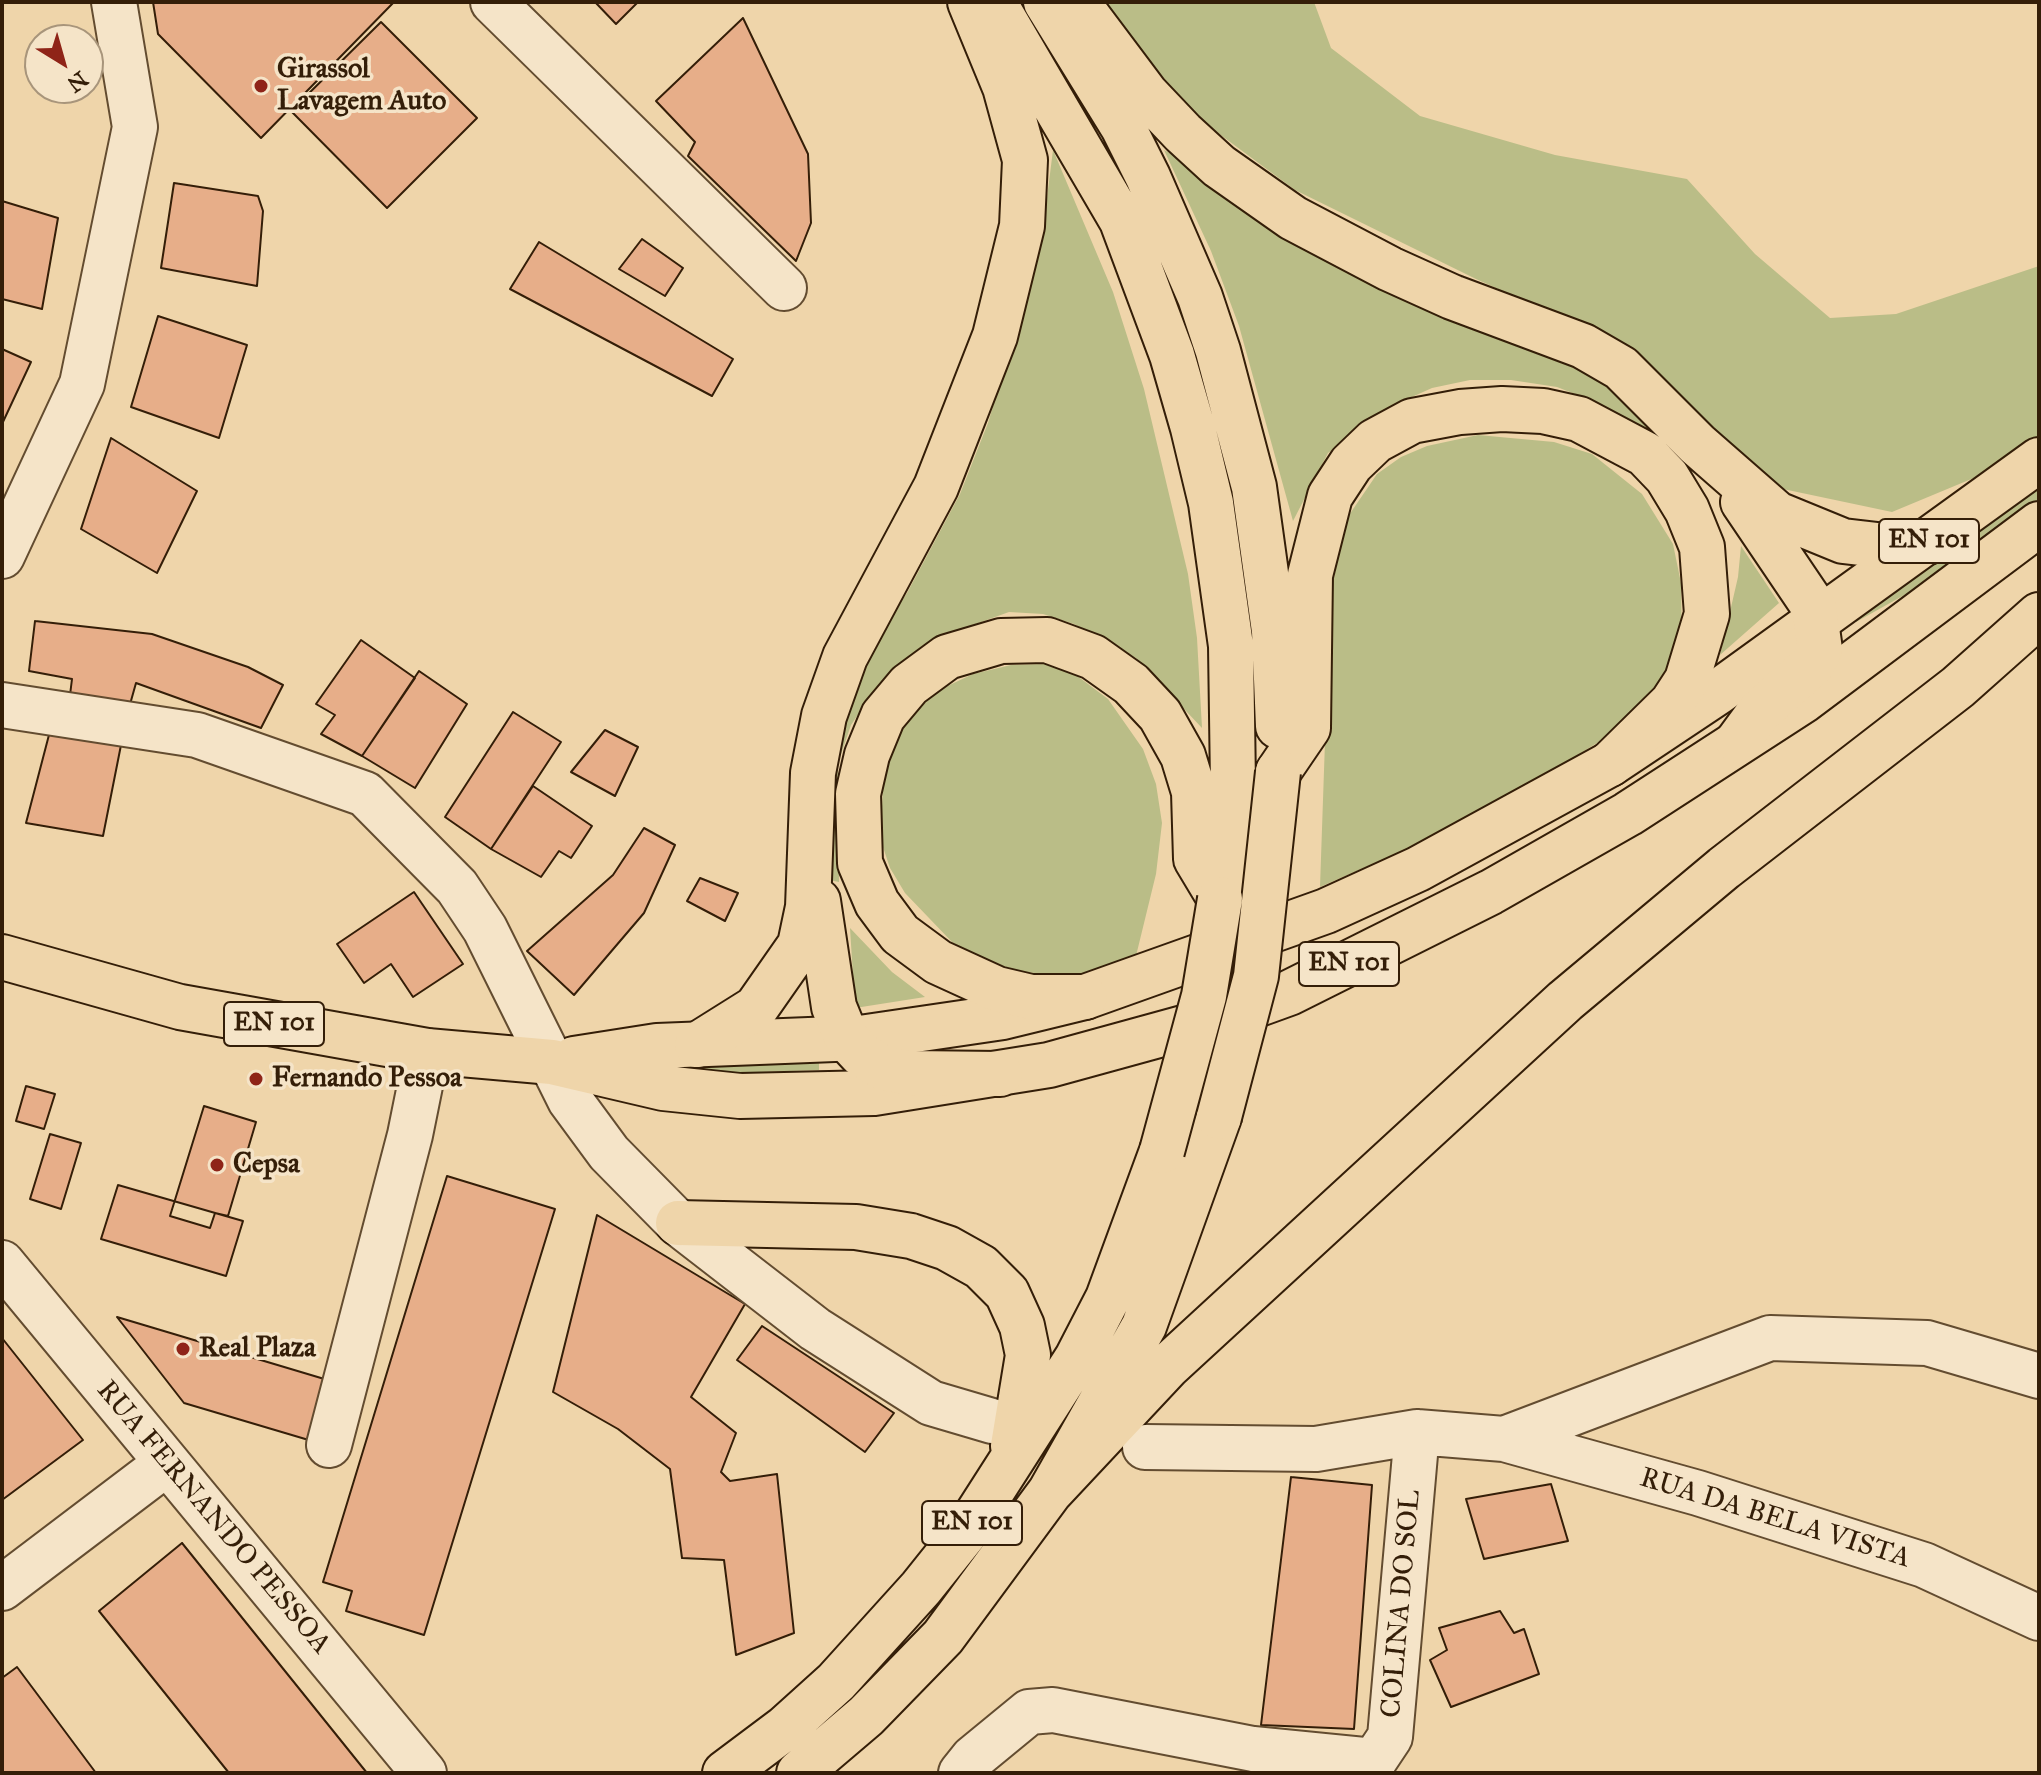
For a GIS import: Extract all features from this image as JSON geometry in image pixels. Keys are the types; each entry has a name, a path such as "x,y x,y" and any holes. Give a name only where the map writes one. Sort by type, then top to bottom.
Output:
{"main road":[{"path":"697,1045 756,1008 800,945 808,907 813,773 824,716 845,657 936,487 995,336 1022,226 1025,160 1005,87 970,2"},
{"name":"EN 101","path":"725,1773 785,1728 856,1662 965,1533 1077,1358 1108,1298 1162,1151 1204,996 1220,899 1233,785 1231,646 1224,574 1211,503 1172,355 1122,221 994,2"},
{"name":"EN 101","path":"799,1773 866,1716 943,1637 1050,1492 1144,1326 1219,1117 1256,976 1278,772 1274,631 1254,487 1218,351 1200,297 1123,127 1046,2"},
{"path":"1077,2 1155,104 1219,166 1257,194 1379,264 1452,297 1583,346 1621,368 1697,444 1777,514 1843,541 1886,546 1928,542"},
{"path":"1278,772 1308,728 1310,575 1330,496 1351,464 1375,441 1412,421 1460,412 1502,409 1543,411 1579,419 1645,454 1667,477 1687,510 1702,547 1707,614 1687,680 1672,703 1610,764"},
{"path":"1697,444 1773,541 1799,581 1817,620 1820,650 1812,665 1760,711 1738,741"},
{"name":"EN 101","path":"552,1062 657,1046 847,1039 1003,1017 1085,997 1339,905 1473,841 1610,764 1928,542 2039,460"},
{"name":"EN 101","path":"2,957 180,1007 427,1051 552,1062 663,1088 740,1096 874,1093 1000,1074 1142,1041 1289,993 1570,848 1628,814 1876,648 2039,524"},
{"path":"1050,1492 1168,1366 1565,1001 1724,868 1958,687 2039,615"},
{"path":"1085,997 1031,997 967,978 938,962 900,934 871,890 860,863 858,794 867,755 883,716 909,685 947,657 1001,641 1047,640 1093,657 1131,684 1160,715 1183,756 1194,792 1196,859 1220,899"},
{"path":"812,847 826,969 834,1007 847,1039 861,1054 883,1068 909,1073 1000,1074"},
{"path":"678,1223 856,1227 911,1236 947,1248 981,1267 1007,1293 1022,1326 1028,1355 1021,1410 1007,1471"}],"street":[{"path":"2,556 82,384 132,142 135,127 114,2"},
{"path":"493,2 784,288"},
{"path":"2,705 197,735 365,794 457,887 485,929 570,1100 609,1153 678,1223 815,1329 931,1403 992,1421"},
{"path":"329,1445 410,1135 427,1051"},
{"name":"RUA FERNANDO PESSOA","path":"2,1263 424,1773"},
{"path":"1145,1447 1316,1449 1417,1432 1504,1439 1770,1338 1927,1343 2039,1376"},
{"name":"COLINA DO SOL","path":"961,1773 973,1758 1029,1712 1053,1710 1253,1749 1374,1761 1390,1737 1417,1432"},
{"name":"RUA DA BELA VISTA","path":"1504,1439 1698,1493 1924,1565 2039,1618"},
{"path":"2,1588 167,1463"}],"green space":[{"path":"1101,2 1314,2 1331,48 1420,116 1555,155 1687,179 1755,254 1830,318 1896,314 2039,266 2039,440 1993,470 1892,512 1783,489 1718,438 1611,340 1476,279 1295,190 1195,116"},
{"path":"1053,150 1113,292 1144,389 1188,574 1197,638 1202,728 1136,658 1074,624 1043,614 1009,612 931,640 876,688 851,725 838,763 839,882 829,880 833,741 877,636 907,593 960,494 988,423 1041,245"},
{"path":"1164,150 1594,374 1627,402 1666,445 1603,405 1557,387 1511,380 1470,380 1432,388 1394,405 1328,453 1293,521 1239,326 1211,251"},
{"path":"1478,435 1554,442 1592,454 1642,494 1673,544 1681,583 1682,645 1663,687 1618,730 1555,769 1400,852 1320,887 1330,596 1347,518 1377,474 1401,457 1427,446"},
{"path":"2039,475 2039,510 1924,584 1856,622 1854,618"},
{"path":"1741,546 1779,603 1720,655 1738,577"},
{"path":"1044,664 1076,675 1108,699 1143,749 1156,784 1162,823 1156,874 1135,960 1096,973 1056,976 1019,971 985,960 952,942 905,893 890,868 880,838 884,774 894,742 908,719 939,690 973,674 1011,665"},
{"path":"850,928 892,972 925,997 855,1008"},
{"path":"819,1060 819,1070 760,1072 741,1085 650,1069"}],"building":[{"name":"Girassol Lavagem Auto","path":"153,2 394,2 261,138 158,34"},
{"path":"595,2 638,2 616,24"},
{"path":"743,18 808,154 811,223 796,261 688,156 695,142 656,101"},
{"path":"381,22 477,118 387,208 291,111"},
{"path":"174,183 258,196 263,211 257,286 161,268"},
{"path":"2,201 58,218 42,309 2,299"},
{"path":"642,239 683,268 665,296 619,269"},
{"path":"539,242 733,359 712,396 510,289"},
{"path":"158,316 247,345 219,438 131,407"},
{"path":"2,349 31,362 2,424"},
{"path":"111,438 197,491 157,573 81,529"},
{"path":"35,621 152,634 248,667 283,685 261,728 136,683 127,715 69,703 72,679 29,671"},
{"path":"361,640 415,678 362,756 321,734 335,715 316,704"},
{"path":"419,671 467,704 415,788 362,756"},
{"path":"513,712 561,742 491,849 445,817"},
{"path":"605,730 638,747 615,796 571,772"},
{"path":"50,731 122,740 103,836 26,823"},
{"path":"533,786 592,826 571,858 559,851 541,877 491,849"},
{"path":"644,828 675,845 644,913 574,995 527,951 613,875"},
{"path":"700,878 738,893 725,921 687,901"},
{"path":"414,892 463,964 413,997 391,964 364,983 337,944"},
{"path":"26,1086 55,1094 44,1129 16,1121"},
{"path":"204,1106 256,1122 228,1216 215,1213 210,1228 170,1216"},
{"path":"50,1134 81,1143 61,1209 30,1199"},
{"path":"447,1176 555,1209 424,1635 346,1611 352,1591 323,1582"},
{"path":"118,1185 243,1221 226,1276 101,1239"},
{"path":"597,1215 745,1304 691,1397 736,1433 721,1472 730,1481 777,1474 794,1633 736,1655 724,1560 682,1558 670,1469 618,1429 553,1392"},
{"name":"Real Plaza","path":"117,1317 331,1381 312,1441 184,1403"},
{"path":"762,1326 894,1413 865,1452 737,1360"},
{"path":"2,1338 83,1440 2,1500"},
{"path":"1291,1477 1372,1485 1354,1729 1261,1725"},
{"path":"1551,1484 1568,1541 1484,1559 1466,1499"},
{"path":"182,1543 367,1773 229,1773 99,1611"},
{"path":"1500,1611 1514,1633 1524,1629 1539,1674 1451,1707 1430,1660 1447,1650 1439,1628"},
{"path":"17,1667 96,1773 2,1773 2,1678"}],"place":[{"name":"Girassol Lavagem Auto","path":"261,86"},
{"name":"Fernando Pessoa","path":"256,1079"},
{"name":"Cepsa","path":"217,1165"},
{"name":"Real Plaza","path":"183,1349"}]}
